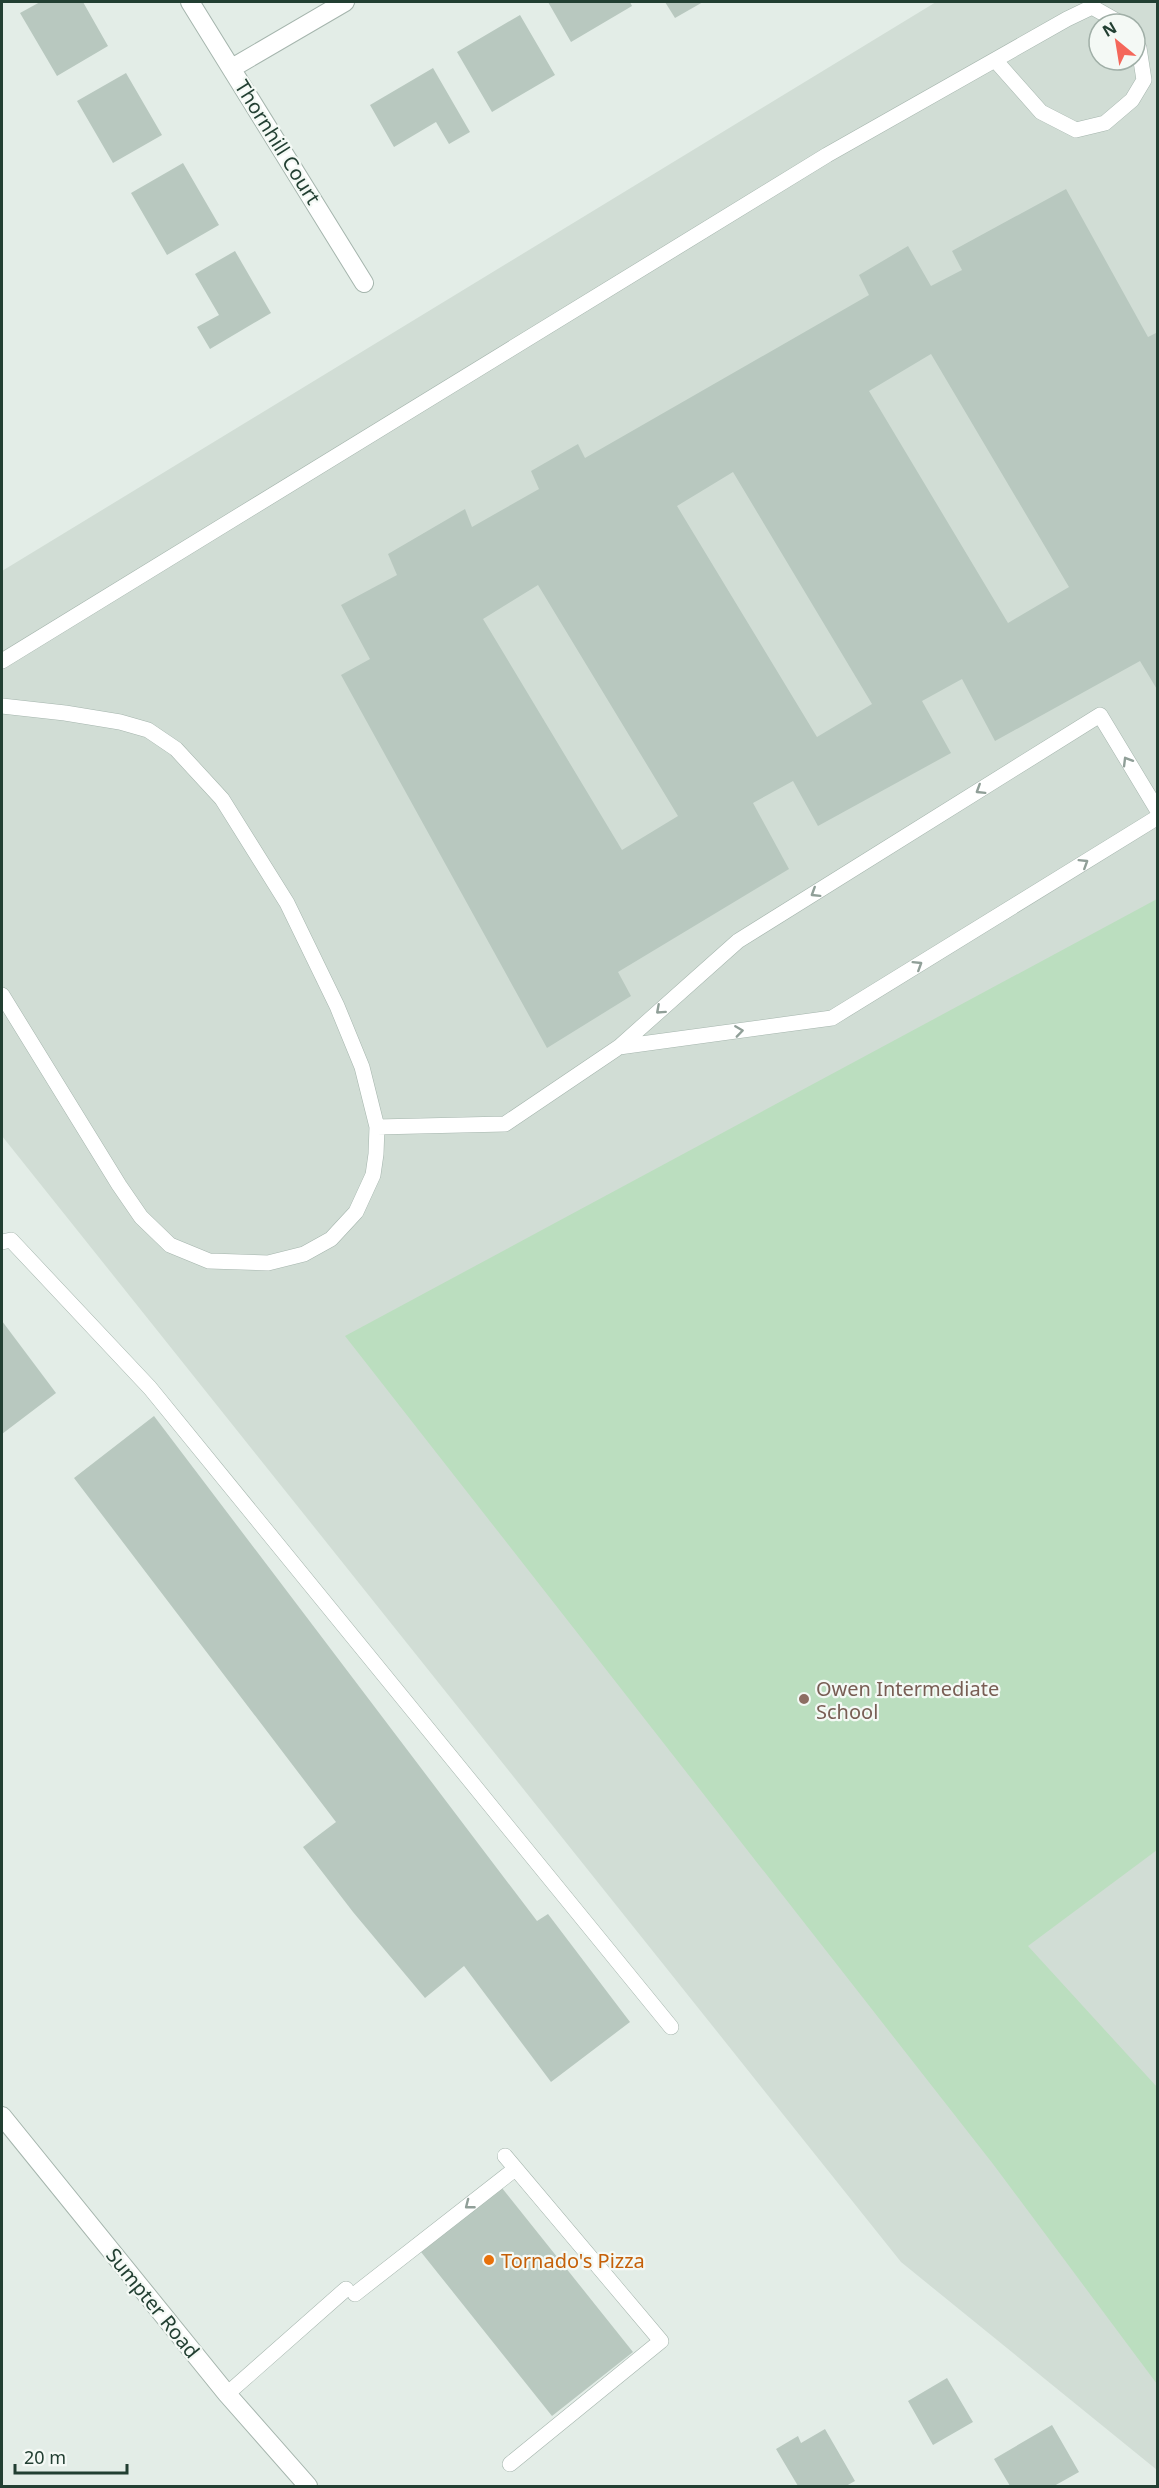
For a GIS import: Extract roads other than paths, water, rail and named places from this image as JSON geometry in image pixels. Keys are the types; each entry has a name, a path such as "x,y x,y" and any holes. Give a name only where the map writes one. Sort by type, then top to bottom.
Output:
{"street":[{"name":"Thornhill Court","path":"190,2 364,283"},
{"path":"232,68 345,2"},
{"name":"Sumpter Road","path":"2,2116 227,2394 308,2487"}],"lane":[{"path":"2,661 817,161 1092,7 1101,12"},
{"path":"995,60 1041,112 1076,130 1105,123 1132,100 1144,80 1143,72"},
{"path":"2,706 120,722 148,730 176,749 222,799 287,903 337,1006 362,1067 377,1126 374,1175 356,1212 331,1239 304,1254 268,1263 209,1261 170,1245 141,1217 2,995"},
{"path":"377,1126 505,1124 619,1047 738,941 1100,715 1158,811"},
{"path":"619,1047 832,1018 1158,818"},
{"path":"2,1242 11,1240 150,1388 671,2027"},
{"path":"505,2156 661,2341 510,2464"},
{"path":"227,2394 350,2291 515,2169"}],"place":[{"name":"Owen Intermediate School","path":"804,1699"},
{"name":"Tornado's Pizza","path":"489,2260"}]}
